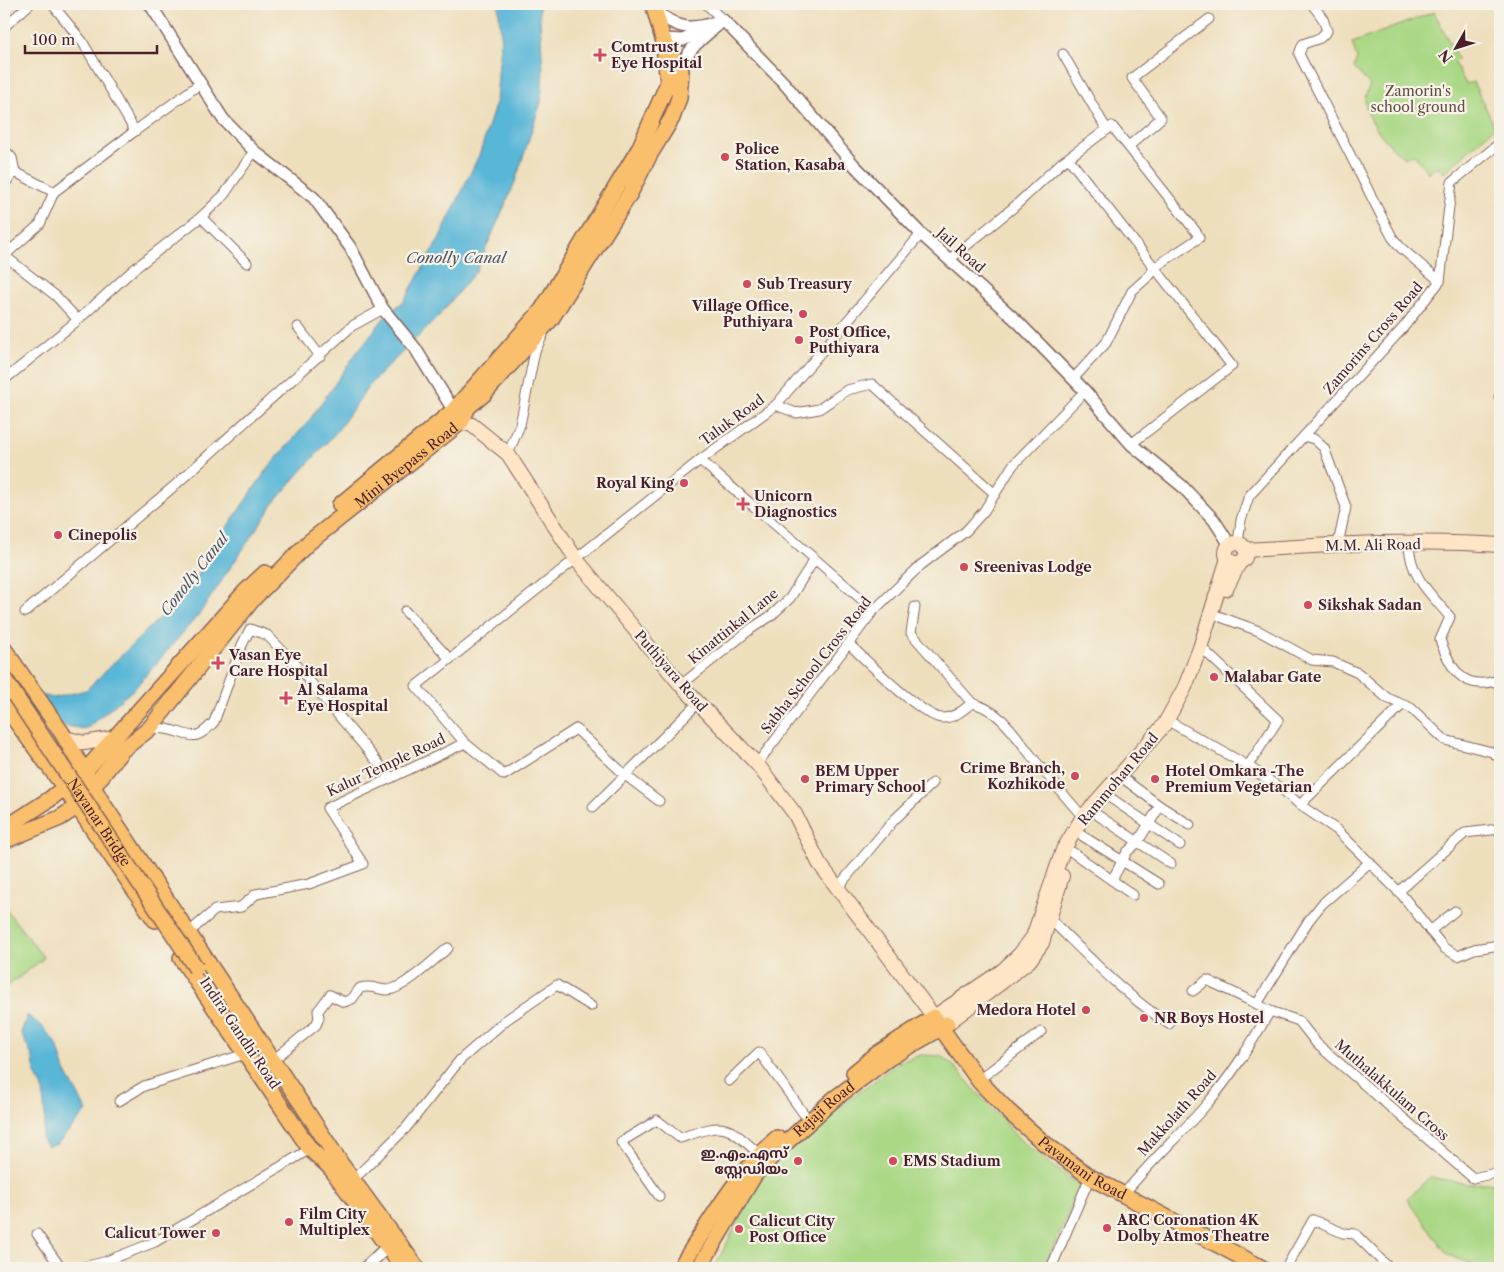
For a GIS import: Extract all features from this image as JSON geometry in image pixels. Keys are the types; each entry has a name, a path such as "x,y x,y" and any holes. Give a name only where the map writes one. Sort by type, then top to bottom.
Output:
{"main road":[{"path":"4,829 50,799 85,771 246,591 314,527 457,416 542,310 639,149 668,83 663,39 654,6"},
{"path":"663,39 681,71"},
{"name":"Mini Byepass Road","path":"4,841 60,818 78,806 122,750 150,729 253,599 308,543 484,394 551,319 629,195 650,154 672,118 679,98 681,71"},
{"name":"Puthiyara Road","path":"457,416 472,425 508,454 576,559 681,685 757,764 795,814 819,863 872,932 876,940 941,1020"},
{"name":"M.M. Ali Road","path":"1236,552 1338,544 1500,545"},
{"name":"Rammohan Road","path":"1090,815 1155,745 1172,723 1189,690 1205,651 1218,616 1236,552"},
{"name":"Rammohan Road","path":"941,1020 1029,961 1042,943 1064,870 1076,840 1090,815 1164,725 1185,687 1236,552"},
{"path":"4,649 63,736 93,786 272,1061 334,1164"},
{"name":"Nayanar Bridge","path":"4,679 196,968"},
{"path":"6,708 78,806 310,1149 334,1164"},
{"path":"63,736 84,744 114,738"},
{"path":"60,818 76,822 97,834"},
{"name":"Rammohan Road","path":"941,1020 1002,971 1020,954 1033,937 1059,859 1076,840"},
{"name":"Indira Gandhi Road","path":"196,968 284,1098 334,1164 387,1247 403,1268"},
{"path":"680,1268 759,1154 877,1054 941,1020"},
{"name":"Pavamani Road","path":"941,1020 985,1075 994,1094"},
{"name":"Pavamani Road","path":"941,1020 980,1082 994,1094 1008,1111 1044,1142 1090,1177 1262,1268"},
{"name":"Rajaji Road","path":"699,1268 755,1174 778,1150 842,1093 941,1020"},
{"name":"Indira Gandhi Road","path":"334,1164 353,1180 417,1268"}],"street":[{"path":"4,27 30,4"},
{"path":"52,4 82,41 135,131"},
{"path":"150,4 224,119 254,152 314,198 350,247 383,310 415,348 457,416"},
{"path":"706,4 723,20"},
{"path":"1312,4 1324,18 1328,31 1320,38 1303,44 1299,54 1392,237 1401,248 1440,281"},
{"path":"654,6 673,24 683,27 704,26 723,20"},
{"path":"1129,146 1161,118 1132,78 1210,19"},
{"path":"663,39 683,40 723,20"},
{"path":"681,71 682,62 702,38 723,20"},
{"name":"Jail Road","path":"723,20 783,82 854,165 921,234 1019,323 1085,391 1131,444 1182,486 1214,520 1236,552"},
{"path":"1063,54 1107,130"},
{"path":"78,320 56,296 4,256 40,224 54,192 201,83"},
{"path":"950,259 1014,207 1061,163 1112,126 1197,233 1198,238 1155,267 1128,298 1106,343 1073,379"},
{"name":"Zamorins Cross Road","path":"1236,552 1249,496 1403,328 1440,281 1452,182 1500,143"},
{"path":"4,150 12,158 15,172"},
{"path":"4,380 78,320 133,270 202,217 224,195 254,152"},
{"path":"1069,159 1232,366 1131,444"},
{"path":"15,172 54,192"},
{"path":"4,184 15,172"},
{"path":"202,217 247,263"},
{"name":"Taluk Road","path":"576,559 700,460 776,405 921,234"},
{"path":"25,612 173,487 352,326 383,310"},
{"path":"508,454 520,425 535,351 551,319"},
{"path":"298,327 320,356"},
{"path":"776,405 796,413 819,409 847,390 872,384 995,494"},
{"name":"Sabha School Cross Road","path":"757,764 874,610 921,565 966,531 984,511 1013,465 1085,391"},
{"path":"1304,436 1314,439 1324,448 1346,507 1338,544"},
{"path":"700,460 874,610"},
{"path":"1409,544 1410,559 1417,576 1450,617 1440,640 1449,663 1468,683 1483,685 1495,681 1500,686"},
{"name":"Kalur Temple Road","path":"188,932 216,910 241,907 256,894 309,884 363,864 327,808 465,744 416,686 576,559"},
{"name":"Kinattinkal Lane","path":"681,685 752,628 771,616 790,598 814,560"},
{"path":"915,607 911,633 972,703 986,706 1012,728 1036,762 1090,815 1171,864"},
{"path":"405,611 450,659"},
{"path":"1218,616 1259,631 1312,660 1333,662 1358,673 1387,698 1411,708 1445,740 1492,752 1500,758"},
{"path":"150,729 166,729 188,737 205,732 214,722 242,645 250,629 267,635 290,659 391,778"},
{"path":"849,644 905,697 940,718 955,716 972,703"},
{"path":"1205,651 1278,720 1248,766"},
{"path":"593,807 698,702"},
{"path":"1300,805 1402,705"},
{"path":"1172,723 1248,766 1337,830 1398,892 1444,948 1458,956 1474,949 1500,945"},
{"path":"465,744 504,775 576,729 625,775 659,801"},
{"path":"1124,779 1160,806 1190,825"},
{"path":"838,887 894,820 933,783"},
{"path":"1109,796 1180,845"},
{"path":"1112,880 1127,852 1137,843 1160,806"},
{"path":"1398,892 1465,832 1500,829"},
{"path":"1076,840 1123,862 1159,884"},
{"path":"1076,840 1112,880 1134,895"},
{"path":"1257,1004 1309,920 1322,904 1370,862"},
{"path":"1430,930 1455,911"},
{"path":"1050,919 1107,974 1154,1015 1169,1024"},
{"path":"272,1061 316,1025 319,1018 318,1011 330,995 344,1002 352,999 360,988 371,986 388,990 399,986 448,948"},
{"path":"1193,991 1206,980 1270,1011"},
{"path":"353,1180 406,1128 460,1060 506,1020 557,986 591,1006"},
{"name":"Muthalakkulam Cross","path":"1270,1011 1299,1022 1317,1044 1473,1178 1500,1172"},
{"name":"Makkolath Road","path":"1123,1195 1147,1165 1206,1105 1243,1057 1270,1011"},
{"path":"985,1075 1041,1032"},
{"path":"729,1081 759,1052 804,1114"},
{"path":"119,1101 144,1086 246,1054"},
{"path":"659,1196 621,1142 657,1120 680,1138 716,1126 736,1133 759,1154"},
{"path":"79,1268 106,1265 155,1242 310,1149"},
{"path":"1051,1268 1090,1177"},
{"path":"1286,1268 1313,1220 1343,1233 1355,1234 1389,1268"},
{"path":"37,1234 61,1268"},
{"path":"365,1268 387,1247"}],"green space":[{"name":"Zamorin's school ground","path":"1434,12 1458,59 1454,63 1466,84 1473,82 1495,127 1444,173 1438,166 1428,173 1414,154 1404,158 1391,146 1374,125 1367,109 1365,98 1370,85 1354,68 1357,58 1352,43"},
{"path":"4,907 44,958 8,986 4,981"},
{"name":"EMS Stadium","path":"921,1055 942,1056 955,1067 998,1116 1003,1117 1007,1125 1025,1144 1081,1186 1044,1268 714,1268 761,1176 779,1153 899,1062"},
{"path":"1430,1177 1469,1184 1497,1182 1500,1187 1500,1268 1482,1268 1448,1255 1407,1199"}],"water":[{"name":"Conolly Canal","path":"498,4 539,4 543,70 541,102 515,182 476,271 438,317 371,383 338,430 276,500 200,613 135,688 86,729 52,724 4,705 4,681 21,689 53,698 86,690 190,588 228,526 268,468 308,422 357,352 388,313 404,301 439,239 480,153 496,102 501,34"},
{"path":"27,1015 43,1027 57,1045 65,1071 87,1111 57,1144 47,1146 41,1138 45,1122 43,1088 35,1074 33,1058 21,1033"}],"place":[{"name":"Comtrust Eye Hospital","path":"600,55"},
{"name":"Police Station, Kasaba","path":"725,157"},
{"name":"Sub Treasury","path":"747,284"},
{"name":"Village Office, Puthiyara","path":"803,314"},
{"name":"Post Office, Puthiyara","path":"799,340"},
{"name":"Royal King","path":"684,483"},
{"name":"Unicorn Diagnostics","path":"743,504"},
{"name":"Cinepolis","path":"58,535"},
{"name":"Sreenivas Lodge","path":"964,567"},
{"name":"Sikshak Sadan","path":"1308,605"},
{"name":"Vasan Eye Care Hospital","path":"218,663"},
{"name":"Malabar Gate","path":"1214,677"},
{"name":"Al Salama Eye Hospital","path":"286,698"},
{"name":"Crime Branch, Kozhikode","path":"1075,776"},
{"name":"BEM Upper Primary School","path":"805,779"},
{"name":"Hotel Omkara -The Premium Vegetarian","path":"1155,779"},
{"name":"Medora Hotel","path":"1086,1010"},
{"name":"NR Boys Hostel","path":"1144,1018"},
{"name":"ഇ.എം.എസ് സ്റ്റേഡിയം","path":"798,1161"},
{"name":"EMS Stadium","path":"893,1161"},
{"name":"Film City Multiplex","path":"289,1222"},
{"name":"ARC Coronation 4K Dolby Atmos Theatre","path":"1107,1228"},
{"name":"Calicut City Post Office","path":"739,1229"},
{"name":"Calicut Tower","path":"216,1233"}]}
